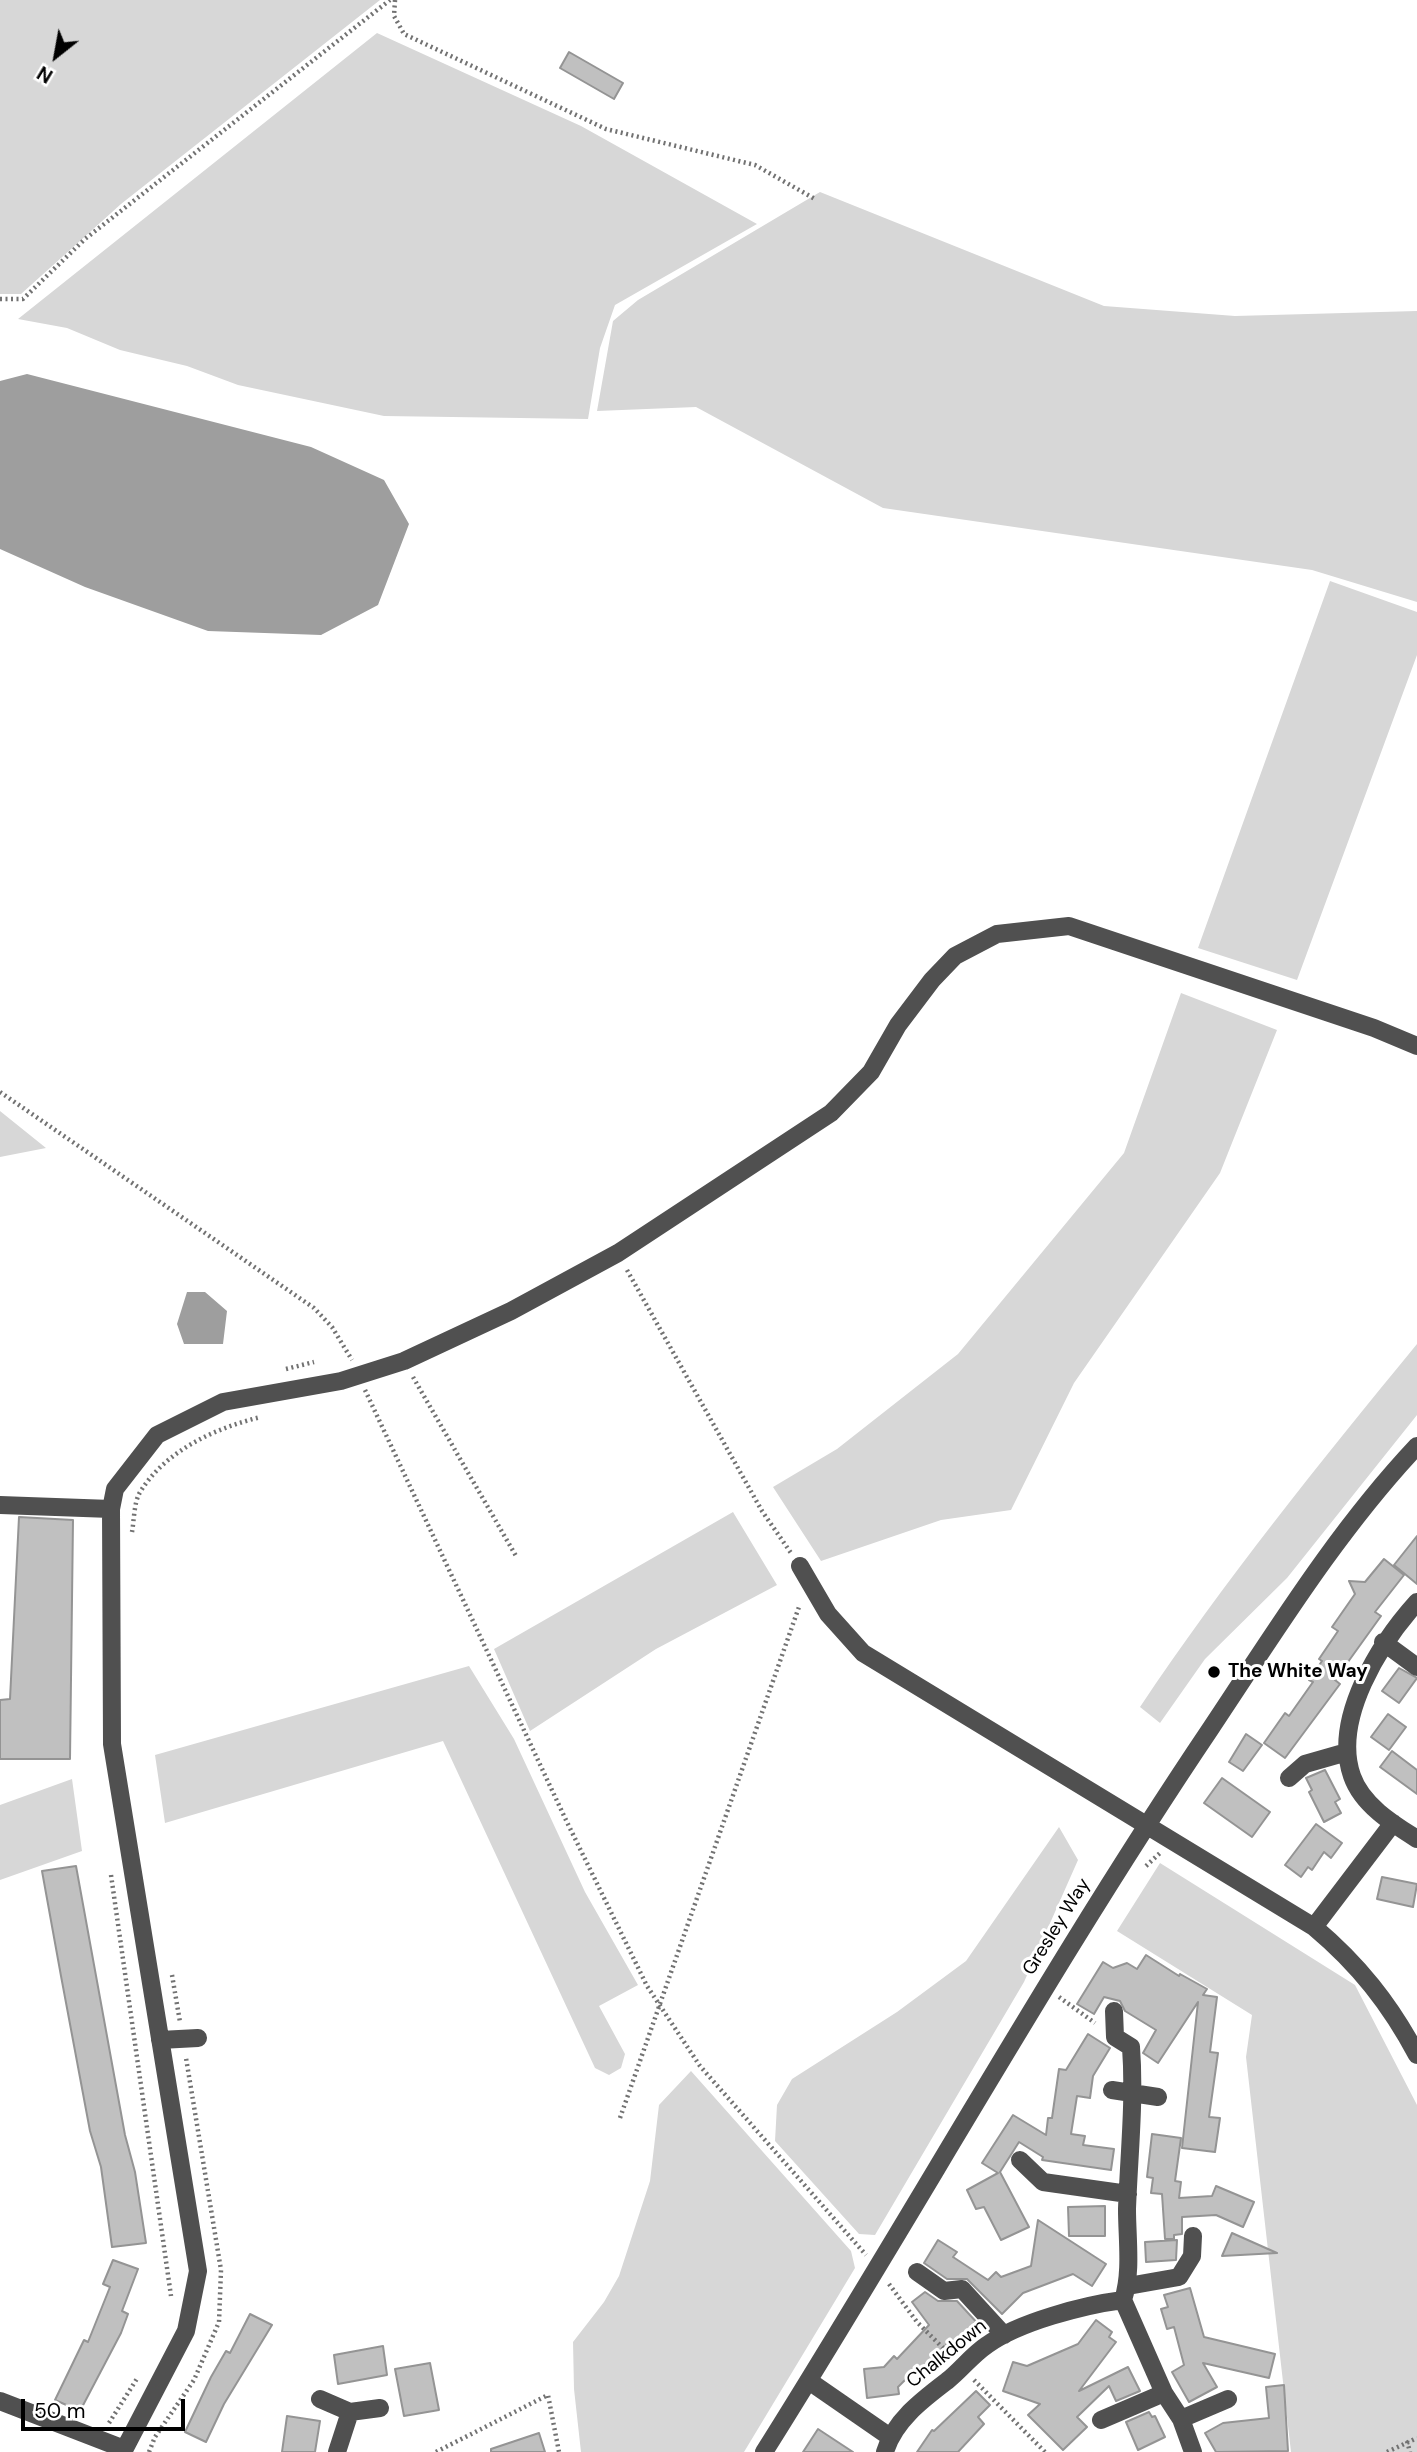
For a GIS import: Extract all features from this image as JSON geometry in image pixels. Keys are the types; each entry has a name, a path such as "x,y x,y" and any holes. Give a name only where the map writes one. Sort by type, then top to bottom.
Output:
{"street":[{"path":"0,2401 100,2438 124,2450 186,2330 198,2271 112,1744 111,1509 115,1489 157,1435 223,1402 341,1381 404,1361 511,1311 618,1253 831,1113 872,1072 898,1025 932,980 955,956 997,934 1069,926 1374,1028 1417,1046"},
{"name":"Gresley Way","path":"764,2452 1044,1987 1147,1825 1318,1568 1417,1446"},
{"path":"0,1505 111,1509"},
{"path":"800,1566 828,1614 863,1653 1314,1927 1344,1952 1371,1981 1399,2021 1417,2055"},
{"path":"1417,1602 1383,1642 1354,1710 1347,1752 1353,1778 1365,1799 1393,1824 1417,1839"},
{"path":"1383,1642 1417,1667"},
{"path":"1289,1778 1305,1764 1347,1752"},
{"path":"1314,1927 1393,1824"},
{"path":"1114,2011 1115,2037 1131,2047 1135,2094 1125,2293 1164,2393 1181,2419 1193,2452"},
{"path":"160,2040 198,2038"},
{"path":"1112,2090 1158,2097"},
{"path":"1020,2160 1047,2188 1128,2194"},
{"name":"Chalkdown","path":"809,2381 887,2444 920,2401 963,2369 985,2346 1004,2335 1087,2305 1179,2277 1192,2256 1193,2236"},
{"path":"917,2272 944,2291 962,2290 1004,2335"},
{"path":"1101,2420 1164,2393"},
{"path":"320,2399 350,2412 380,2408"},
{"path":"1181,2419 1228,2399"},
{"path":"337,2452 350,2412"}],"path":[{"path":"0,299 23,299 85,239 392,0 394,16 404,34 606,129 755,165 815,199"},
{"path":"0,1092 314,1308 346,1346 565,1818 658,2005 700,2066 849,2233 876,2268"},
{"path":"618,1253 762,1511 800,1566"},
{"path":"404,1361 516,1556"},
{"path":"276,1371 314,1362"},
{"path":"131,1540 138,1496 173,1454 235,1423 272,1415"},
{"path":"620,2118 800,1610 800,1599"},
{"path":"110,1866 167,2253 172,2308"},
{"path":"1044,1987 1115,2037"},
{"path":"100,2438 144,2367"},
{"path":"436,2452 548,2395 559,2452"},
{"path":"1387,2452 1417,2438"},
{"path":"1407,2441 1410,2452"}],"shaded area":[{"path":"0,0 380,0 121,204 21,294 0,294"},
{"path":"377,33 581,126 757,224 615,305 600,348 588,419 384,416 238,385 187,366 120,350 67,328 18,319"},
{"path":"820,192 1104,306 1235,316 1417,311 1417,602 1312,570 883,508 696,407 597,411 613,321 638,300"},
{"path":"27,374 311,447 384,480 409,524 378,605 321,635 208,631 85,587 0,549 0,381"},
{"path":"1330,581 1417,612 1417,655 1297,980 1198,948"},
{"path":"1181,993 1277,1030 1220,1173 1074,1383 1011,1510 941,1520 821,1561 773,1487 837,1449 958,1354 1124,1153"},
{"path":"0,1111 46,1148 0,1157"},
{"path":"187,1292 205,1292 227,1311 223,1344 184,1344 177,1324"},
{"path":"1417,1344 1417,1415 1287,1578 1205,1659 1160,1723 1140,1707 1205,1613 1274,1522"},
{"path":"733,1512 777,1585 656,1649 530,1731 494,1649"},
{"path":"469,1666 514,1739 585,1892 638,1985 599,2006 625,2054 621,2068 609,2075 595,2068 443,1741 165,1823 155,1755"},
{"path":"72,1779 82,1851 0,1880 0,1805"},
{"path":"1059,1827 1078,1860 1024,1982 875,2235 859,2234 775,2141 777,2105 792,2079 897,2012 966,1961"},
{"path":"1160,1863 1355,1985 1417,2105 1417,2452 1291,2452 1246,2057 1252,2015 1117,1931"},
{"path":"691,2071 851,2251 855,2268 744,2452 581,2452 574,2389 573,2342 604,2302 619,2276 650,2181 659,2105"}],"building":[{"path":"569,52 623,83 614,99 560,68"},
{"path":"19,1517 73,1520 70,1759 0,1759 0,1700 10,1699"},
{"path":"1417,1536 1417,1584 1394,1565"},
{"path":"1384,1559 1404,1575 1375,1612 1381,1616 1335,1680 1340,1684 1285,1758 1264,1743 1285,1713 1289,1716 1313,1682 1309,1680 1322,1661 1319,1659 1338,1631 1332,1627 1355,1594 1349,1581 1365,1582"},
{"path":"1399,1668 1417,1678 1399,1703 1382,1691"},
{"path":"1388,1714 1406,1727 1389,1750 1371,1737"},
{"path":"1246,1734 1262,1745 1243,1771 1229,1762"},
{"path":"1392,1751 1417,1770 1417,1794 1380,1767"},
{"path":"1325,1770 1340,1799 1335,1802 1341,1813 1324,1822 1309,1792 1312,1790 1306,1778"},
{"path":"1222,1778 1270,1812 1252,1837 1204,1803"},
{"path":"1316,1824 1342,1843 1331,1858 1324,1852 1312,1870 1308,1867 1301,1877 1285,1865"},
{"path":"76,1866 125,2135 135,2172 146,2243 112,2247 101,2167 90,2131 61,1976 42,1871"},
{"path":"1382,1877 1417,1884 1413,1907 1377,1899"},
{"path":"1146,1955 1179,1976 1180,1974 1207,1989 1203,1995 1217,1997 1210,2052 1218,2053 1209,2117 1220,2118 1215,2152 1182,2148 1198,2002 1158,2063 1143,2053 1156,2030 1125,2011 1120,2001 1104,1997 1094,2014 1077,2004 1103,1962 1113,1968 1127,1963 1137,1969"},
{"path":"1088,2034 1110,2048 1093,2076 1090,2098 1077,2096 1071,2134 1085,2136 1083,2145 1114,2149 1111,2170 1042,2160 1043,2157 1019,2142 1000,2172 1029,2227 1001,2240 984,2207 976,2209 967,2190 998,2173 982,2163 1013,2115 1046,2135 1048,2118 1052,2118 1059,2069 1066,2070"},
{"path":"1152,2134 1181,2138 1175,2181 1181,2182 1179,2198 1212,2196 1216,2186 1254,2202 1243,2227 1216,2215 1182,2217 1182,2234 1174,2235 1174,2239 1165,2239 1162,2194 1151,2193 1153,2178 1147,2177"},
{"path":"1105,2206 1105,2236 1069,2236 1068,2207"},
{"path":"1038,2220 1106,2264 1092,2286 1073,2274 1023,2293 1002,2314 967,2279 947,2279 924,2263 938,2240 957,2252 953,2257 988,2280 996,2272 1001,2277 1031,2266"},
{"path":"1232,2233 1277,2253 1222,2256"},
{"path":"1177,2240 1176,2260 1146,2262 1145,2242"},
{"path":"113,2260 138,2269 122,2311 128,2314 121,2333 80,2411 55,2400 84,2340 88,2342 110,2287 103,2284"},
{"path":"1190,2288 1204,2337 1275,2354 1269,2378 1203,2363 1217,2387 1189,2402 1172,2372 1184,2365 1174,2327 1167,2329 1161,2309 1168,2307 1164,2295"},
{"path":"925,2292 938,2301 957,2301 980,2326 958,2350 949,2342 921,2371 917,2368 898,2387 899,2394 867,2398 864,2369 884,2367 894,2356 897,2359 929,2325 912,2302"},
{"path":"250,2314 272,2325 224,2404 206,2442 185,2432 211,2377 226,2351 230,2353"},
{"path":"1096,2320 1112,2332 1109,2337 1116,2342 1079,2391 1128,2367 1140,2391 1116,2401 1109,2386 1077,2417 1087,2427 1063,2450 1028,2415 1040,2404 1003,2391 1013,2362 1027,2366 1078,2344"},
{"path":"383,2346 387,2375 338,2384 334,2355"},
{"path":"430,2363 439,2410 404,2416 395,2369"},
{"path":"1284,2385 1288,2451 1216,2452 1205,2433 1223,2423 1269,2418 1266,2387"},
{"path":"976,2391 990,2405 978,2417 984,2424 958,2452 917,2452 932,2430"},
{"path":"1149,2412 1152,2417 1155,2416 1165,2437 1138,2450 1126,2422"},
{"path":"287,2416 320,2421 315,2452 282,2452"},
{"path":"818,2429 853,2452 803,2452"},
{"path":"539,2433 545,2452 491,2452 491,2449"}],"place":[{"name":"The White Way","path":"1214,1672"}]}
